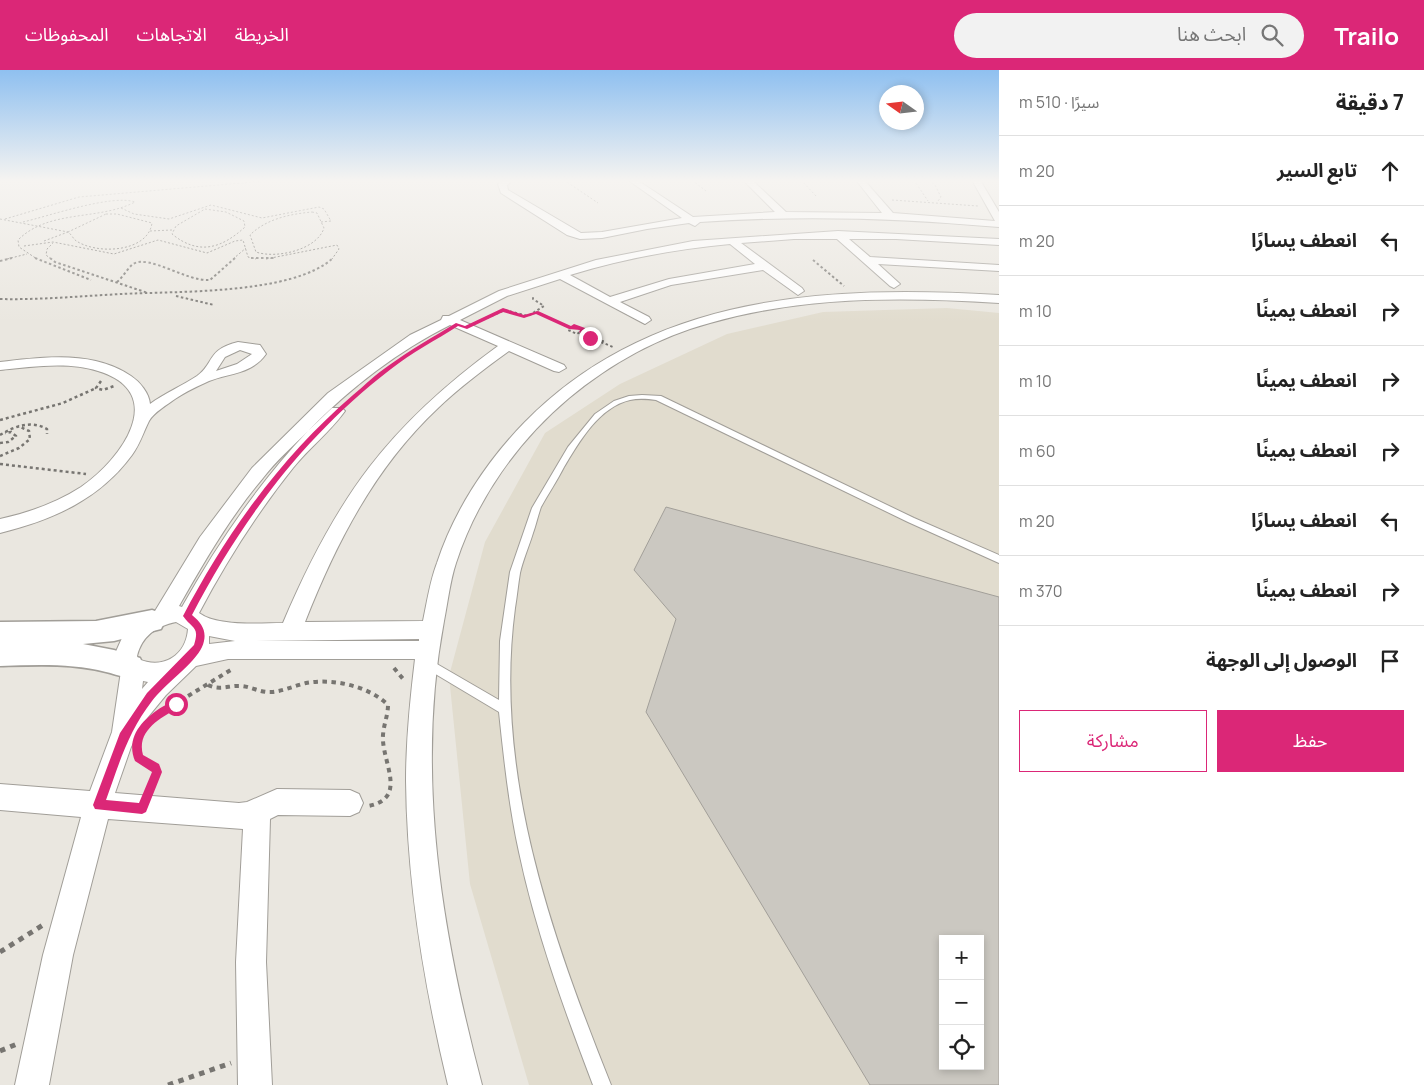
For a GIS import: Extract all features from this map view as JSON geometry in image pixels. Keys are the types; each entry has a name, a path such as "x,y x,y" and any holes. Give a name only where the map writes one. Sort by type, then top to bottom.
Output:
{"street":[{"path":"564,227 576,235 594,236 636,227"},
{"path":"702,227 719,240"},
{"path":"130,742 132,668 126,660 128,643 134,634 158,618 234,502 282,446 353,380 400,347 457,324 564,276 638,253 719,240 777,235 923,236 999,242"},
{"path":"841,236 894,284"},
{"path":"564,276 656,255 735,244 841,236 999,246"},
{"path":"735,244 798,291"},
{"path":"868,260 999,268"},
{"path":"609,301 677,281 766,266"},
{"path":"564,276 645,320"},
{"path":"465,1085 454,1044 430,916 420,811 418,724 427,647 448,558 474,501 504,454 541,413 577,382 624,353 700,322 744,310 791,302 854,295 948,295 999,299"},
{"path":"457,324 559,368"},
{"path":"193,621 231,538 276,476 299,449 367,385 412,352 457,324"},
{"path":"291,630 313,573 338,524 364,483 391,447 448,389 507,346"},
{"path":"0,366 43,362 85,364 118,373 133,384 142,399 144,416"},
{"path":"0,526 43,514 68,502 105,476 129,447 144,416 179,390 204,378"},
{"path":"133,384 154,389 179,390"},
{"path":"0,633 95,634 123,630 176,614 226,631 291,630 427,647"},
{"path":"32,1085 67,916 99,805 150,696 198,647 201,635 193,621"},
{"path":"0,654 83,656 108,659 143,673 156,674 170,670 186,660 228,650 427,647"},
{"path":"0,797 238,816 258,811 267,805 286,801 350,803"},
{"path":"255,1085 251,962 258,811"}],"lane":[{"path":"602,1085 563,983 532,877 514,787 504,709 506,644 512,588 524,540 540,498 560,463 582,433 607,408 623,398 646,396 669,402 911,520 999,559"},
{"path":"427,647 504,709"}],"path":[{"path":"34,227 25,232 18,240 19,248 49,265 91,280"},
{"path":"49,227 70,232 75,240 80,242 117,251 132,245 150,231 172,230 176,227"},
{"path":"38,244 78,227"},
{"path":"211,249 222,245 245,227"},
{"path":"260,227 250,235 256,252 260,255 273,255 290,250 321,237 324,232 323,227"},
{"path":"172,230 172,234 178,238 201,248 216,251"},
{"path":"0,299 52,300 226,290 288,278 326,264 338,254 339,249 337,245 317,246 263,260 248,257 242,240 235,240 216,251 203,253 158,240 114,254 53,242 24,246"},
{"path":"53,242 47,249 46,255 55,262 151,294"},
{"path":"117,282 133,264 143,262 190,280 203,282 210,280 245,246 253,243"},
{"path":"0,261 27,253"},
{"path":"812,260 854,295"},
{"path":"163,294 195,299 214,305"},
{"path":"457,324 503,310 524,317 544,306 532,298 535,295"},
{"path":"536,312 571,328 575,326 584,330 581,331"},
{"path":"571,328 568,330 577,334 581,331"},
{"path":"581,331 592,336"},
{"path":"1,420 63,403 96,388"},
{"path":"0,435 18,426 36,424 47,430 48,434"},
{"path":"0,456 19,448 30,439 29,431 18,426"},
{"path":"0,435 11,432 16,436 8,442 0,443"},
{"path":"0,464 105,476"},
{"path":"388,664 403,677 407,693 413,695 422,694"},
{"path":"160,713 208,685 224,673 241,666"},
{"path":"208,685 218,689 242,686 264,692 274,692 320,680 334,681 383,697 388,705 383,741 392,781 391,792 378,805 350,803"},
{"path":"130,742 139,758 156,768 157,772 142,808"},
{"path":"0,952 15,944 30,930 67,916"},
{"path":"168,1085 253,1055"}],"shaded area":[{"path":"947,308 999,313 999,1085 529,1085 470,884 449,676 485,542 545,433 620,384 727,334 823,312"}],"building":[{"path":"666,507 999,597 999,1085 870,1085 646,712 676,619 634,570"}],"route":[{"path":"176,704 154,717 144,726 138,737 136,748 139,758 156,768 157,772 142,808 99,805 123,736 136,715 150,696 198,647 201,635 199,625 187,616 209,574 231,538 276,476 299,449 344,404 389,367 435,337 458,324 466,328 503,310 524,317 536,312 571,328 574,326 583,329 581,331 592,336 590,338"}]}
